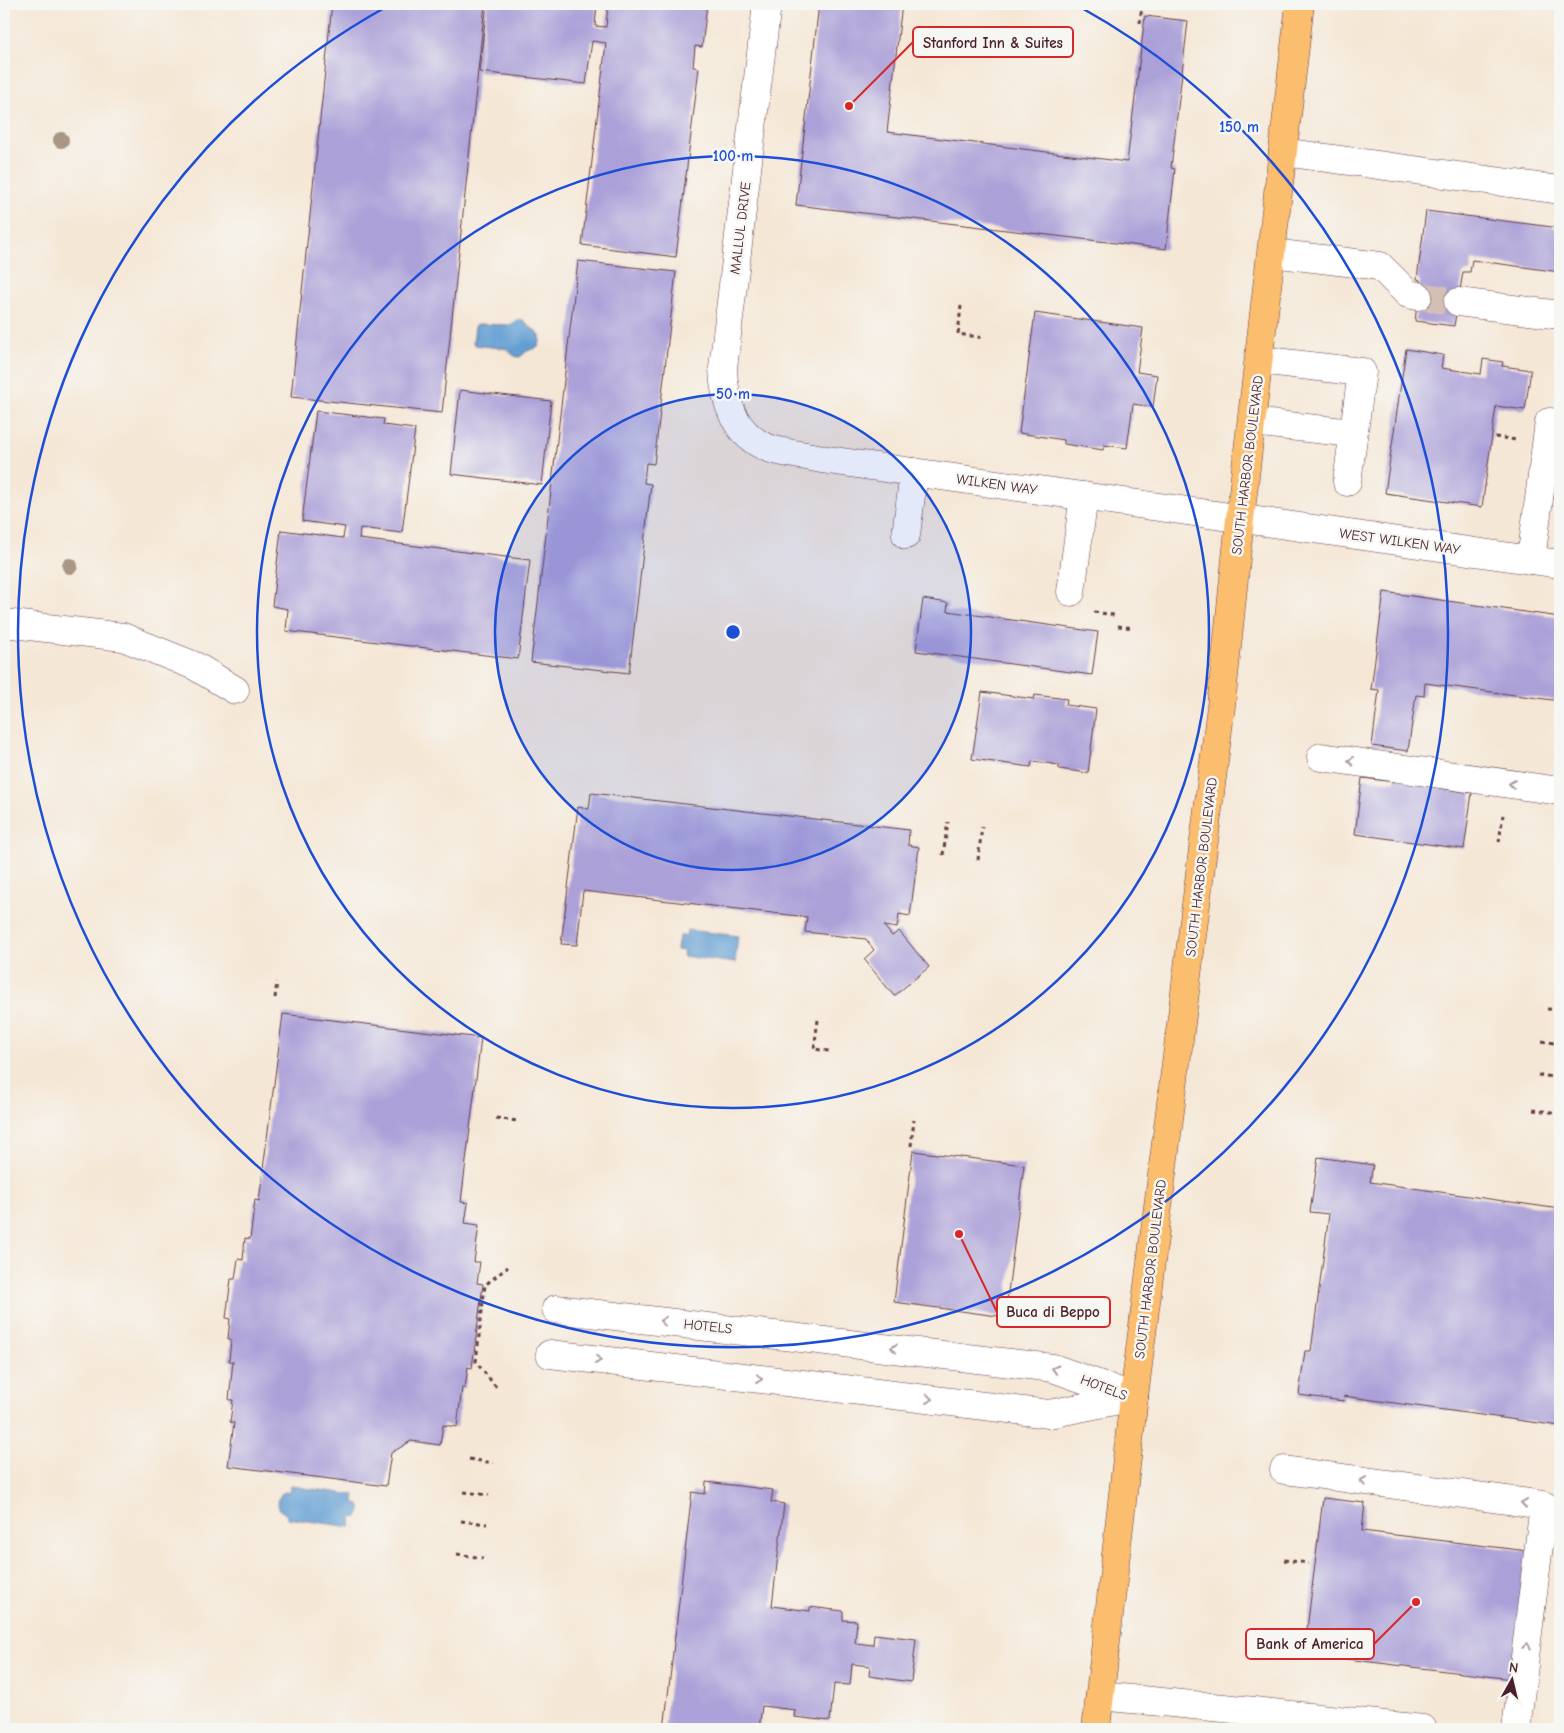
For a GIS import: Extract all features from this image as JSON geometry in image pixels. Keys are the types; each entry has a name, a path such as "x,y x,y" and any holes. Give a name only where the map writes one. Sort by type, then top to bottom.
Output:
{"main road":[{"name":"SOUTH HARBOR BOULEVARD","path":"1096,1729 1134,1397 1221,706 1240,519 1300,4"}],"street":[{"name":"MALLUL DRIVE","path":"756,442 747,434 732,414 724,388 723,368 767,4"},
{"path":"1283,152 1560,190"},
{"path":"1272,253 1380,266 1408,294 1418,296"},
{"path":"1458,302 1560,315"},
{"path":"1259,360 1362,372 1347,482"},
{"path":"1252,422 1353,433"},
{"path":"1531,560 1549,422 1560,423"},
{"name":"WILKEN WAY","path":"756,442 771,448 821,459 1240,519"},
{"path":"906,535 914,472"},
{"path":"1079,601 1084,496"},
{"name":"WEST WILKEN WAY","path":"1240,519 1560,564"},
{"path":"4,623 122,637 195,666 235,690"},
{"path":"1321,757 1560,791"},
{"name":"HOTELS","path":"556,1309 1053,1368 1134,1397"},
{"name":"HOTELS","path":"550,1354 1049,1414 1134,1397"},
{"path":"1284,1470 1544,1506 1516,1729"},
{"path":"1100,1696 1423,1729"}],"path":[{"path":"1140,23 1142,4"},
{"path":"961,306 958,334 985,338"},
{"path":"1495,437 1525,441"},
{"path":"1079,601 1114,615"},
{"path":"1118,626 1133,628"},
{"path":"1499,842 1503,816"},
{"path":"943,855 948,822"},
{"path":"978,860 982,827"},
{"path":"275,998 277,982"},
{"path":"1547,1008 1560,1010"},
{"path":"818,1020 814,1049 829,1051"},
{"path":"1542,1042 1560,1044"},
{"path":"1538,1074 1560,1078"},
{"path":"1534,1110 1560,1113"},
{"path":"496,1118 517,1121"},
{"path":"911,1146 914,1120"},
{"path":"496,1387 476,1362 485,1285 508,1267"},
{"path":"468,1459 493,1463"},
{"path":"464,1492 489,1495"},
{"path":"461,1521 487,1524"},
{"path":"457,1554 483,1558"},
{"path":"1284,1560 1309,1563"}],"water":[{"path":"518,320 523,320 540,336 538,347 527,351 520,357 513,355 508,349 475,345 473,343 475,326 478,324 510,325"},
{"path":"687,930 738,936 735,963 683,956 684,951 677,950 679,936 686,936"},
{"path":"291,1486 355,1495 354,1502 359,1505 361,1511 358,1517 352,1518 351,1527 287,1518 287,1515 280,1510 277,1501 282,1493 290,1491"}],"building":[{"path":"332,4 485,4 442,413 291,397"},
{"path":"487,4 597,4 595,26 606,27 608,4 707,4 702,47 695,46 693,67 699,68 676,257 582,245 606,43 592,41 586,84 479,72"},
{"path":"819,4 902,4 887,132 1127,162 1145,16 1188,21 1171,168 1175,169 1166,249 796,205"},
{"path":"1426,211 1560,228 1560,272 1472,260 1470,272 1463,272 1454,326 1415,321 1420,280 1417,279"},
{"path":"578,261 676,272 654,464 646,463 644,483 651,484 629,673 531,662"},
{"path":"1035,313 1143,328 1137,372 1157,375 1153,407 1133,404 1127,448 1104,445 1103,450 1064,444 1064,440 1019,433"},
{"path":"1560,342 1560,368 1556,367"},
{"path":"1406,349 1443,355 1441,368 1481,374 1483,359 1503,362 1502,366 1531,370 1525,410 1496,406 1482,507 1385,493"},
{"path":"460,390 551,401 542,485 451,474"},
{"path":"316,411 384,419 383,425 415,429 402,533 360,528 359,539 530,560 518,659 286,631 288,609 272,606 281,530 343,538 345,527 302,521"},
{"path":"1384,592 1560,617 1560,701 1425,683 1424,696 1416,695 1408,751 1372,746 1379,690 1371,689"},
{"path":"923,599 948,603 947,611 1098,632 1092,675 916,651"},
{"path":"982,692 1034,699 1035,695 1067,699 1066,705 1096,709 1088,773 1059,769 1059,765 1032,761 1031,767 972,759"},
{"path":"1395,777 1415,780 1414,784 1472,793 1464,849 1355,834 1362,778 1395,782"},
{"path":"591,793 909,830 908,845 919,847 910,916 899,914 897,928 884,926 892,936 899,931 929,967 894,996 864,959 874,950 866,939 805,932 807,917 583,891 577,945 561,944 578,807 589,809"},
{"path":"283,1014 481,1038 461,1202 468,1203 465,1223 479,1225 474,1262 480,1262 477,1283 483,1284 472,1368 468,1367 465,1388 462,1388 457,1427 443,1425 440,1445 411,1441 391,1453 386,1486 228,1466 234,1423 230,1422 233,1400 229,1400 233,1361 229,1361 231,1339 228,1339 230,1319 226,1318 231,1279 235,1279 238,1259 243,1260 245,1238 250,1239 255,1200 259,1201"},
{"path":"913,1151 1024,1165 1005,1317 894,1302"},
{"path":"1318,1157 1373,1165 1370,1182 1560,1209 1560,1426 1344,1396 1343,1401 1299,1395 1305,1351 1311,1351 1329,1214 1310,1212"},
{"path":"706,1482 773,1490 771,1502 784,1504 772,1606 810,1611 810,1607 843,1611 843,1620 857,1621 855,1643 873,1645 874,1634 916,1639 911,1682 869,1676 870,1666 852,1664 850,1685 834,1684 830,1721 794,1717 795,1710 762,1706 759,1729 664,1729 692,1492 705,1494"},
{"path":"1323,1498 1365,1503 1362,1531 1528,1551 1512,1679 1304,1654"}],"tunnel":[{"path":"1418,296 1458,302"}],"place":[{"name":"Stanford Inn & Suites","path":"849,106"},
{"name":"Buca di Beppo","path":"959,1234"},
{"name":"Bank of America","path":"1416,1602"}]}
